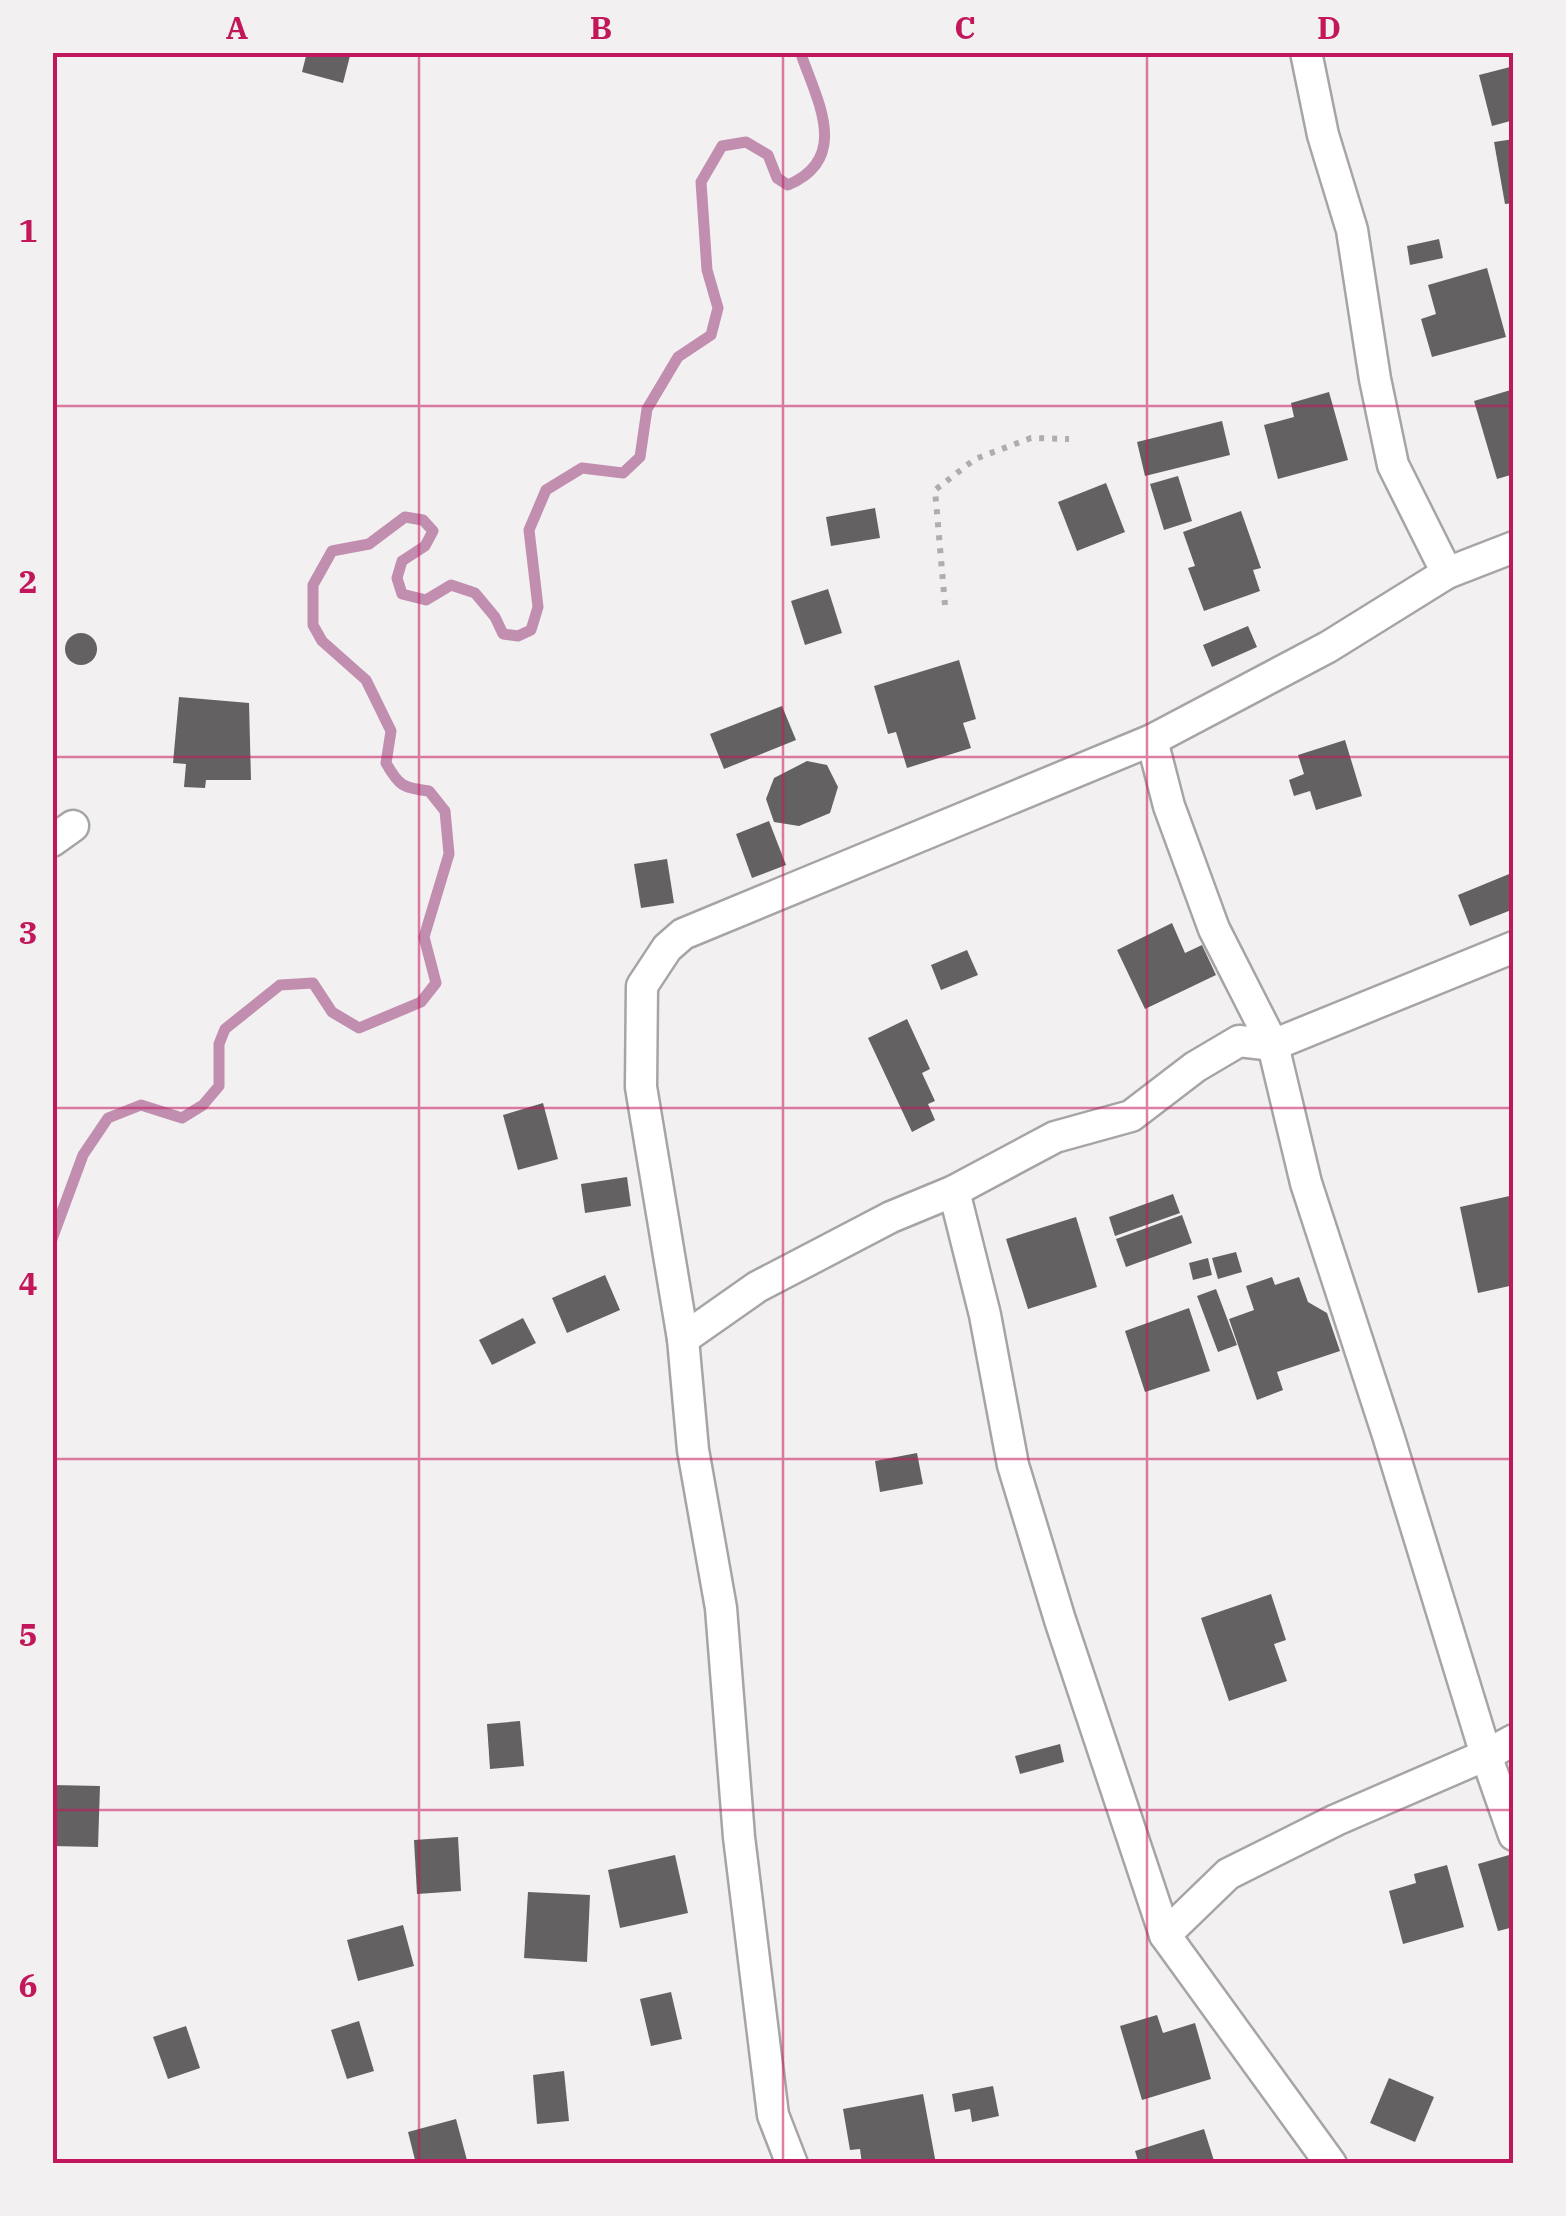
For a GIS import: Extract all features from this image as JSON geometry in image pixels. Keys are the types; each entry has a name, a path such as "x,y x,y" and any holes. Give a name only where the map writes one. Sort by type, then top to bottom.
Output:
{"street":[{"path":"1306,52 1323,134 1352,230 1375,379 1394,465 1447,573"},
{"path":"792,2164 773,2115 739,1837 721,1608 693,1450 683,1339 641,1087 642,986 667,948 683,934 1152,740 1328,648 1447,573 1514,547"},
{"path":"1152,740 1169,806 1214,929 1273,1045 1306,1183 1514,1835"},
{"path":"683,1339 757,1287 891,1217 954,1191 1055,1137 1130,1116 1194,1067 1239,1042 1273,1045 1514,947"},
{"path":"954,1191 985,1315 1012,1465 1165,1935 1331,2164"},
{"path":"1165,1935 1228,1874 1336,1820 1514,1740"}],"path":[{"path":"945,605 936,490 975,458 1031,438 1069,439"}],"building":[{"path":"307,52 351,52 343,83 302,72"},
{"path":"1514,66 1514,120 1492,126 1479,75"},
{"path":"1514,139 1514,203 1505,204 1494,142"},
{"path":"1439,239 1443,258 1410,265 1407,246"},
{"path":"1487,268 1506,337 1432,357 1421,319 1436,314 1428,285"},
{"path":"1514,389 1514,474 1497,479 1474,401"},
{"path":"1329,392 1348,460 1278,479 1264,425 1294,417 1291,403"},
{"path":"1222,421 1230,455 1145,476 1137,442"},
{"path":"1178,476 1192,521 1164,530 1150,484"},
{"path":"1106,483 1125,532 1077,551 1058,502"},
{"path":"875,508 880,538 831,546 826,517"},
{"path":"1241,511 1261,568 1253,570 1260,591 1204,611 1188,568 1195,566 1183,532"},
{"path":"828,589 842,633 805,645 791,601"},
{"path":"1248,626 1257,647 1212,667 1203,645"},
{"path":"81,633 92,638 97,649 92,660 81,665 70,660 65,649 70,638"},
{"path":"959,660 976,719 963,723 971,748 907,768 896,732 888,734 874,686"},
{"path":"179,697 249,703 251,780 206,780 205,788 184,787 186,764 173,763"},
{"path":"782,706 796,740 724,769 710,734"},
{"path":"1345,740 1362,796 1316,810 1310,791 1294,796 1289,780 1304,774 1298,755"},
{"path":"807,761 827,765 838,787 830,813 799,826 774,822 766,799 774,778"},
{"path":"769,821 786,865 752,878 736,834"},
{"path":"667,859 674,903 641,908 634,864"},
{"path":"1514,872 1514,909 1470,926 1458,895"},
{"path":"1172,923 1185,953 1202,945 1216,975 1145,1009 1117,950"},
{"path":"967,950 978,975 941,990 931,965"},
{"path":"907,1019 930,1069 922,1073 935,1101 928,1104 935,1120 912,1132 868,1038"},
{"path":"543,1103 558,1159 518,1170 503,1115"},
{"path":"627,1177 631,1206 585,1213 581,1184"},
{"path":"1173,1194 1180,1213 1115,1236 1109,1217"},
{"path":"1514,1195 1514,1285 1478,1293 1460,1207"},
{"path":"1182,1215 1192,1243 1126,1267 1116,1239"},
{"path":"1076,1217 1097,1287 1028,1309 1006,1239"},
{"path":"1236,1252 1242,1272 1218,1279 1212,1258"},
{"path":"1208,1258 1212,1275 1193,1280 1189,1263"},
{"path":"605,1275 620,1310 567,1333 552,1298"},
{"path":"1272,1277 1275,1285 1299,1277 1308,1302 1327,1313 1340,1351 1277,1372 1283,1390 1257,1400 1229,1319 1254,1310 1246,1286"},
{"path":"1216,1289 1237,1345 1218,1352 1197,1296"},
{"path":"1189,1308 1210,1371 1145,1392 1125,1331"},
{"path":"523,1318 536,1343 492,1365 479,1340"},
{"path":"917,1453 923,1484 880,1492 875,1461"},
{"path":"1271,1594 1286,1640 1274,1644 1287,1681 1229,1701 1201,1618"},
{"path":"520,1721 524,1766 490,1769 487,1724"},
{"path":"1060,1744 1064,1762 1020,1774 1015,1756"},
{"path":"52,1785 100,1786 98,1847 52,1846"},
{"path":"458,1837 461,1891 417,1894 414,1840"},
{"path":"675,1855 688,1913 620,1928 608,1870"},
{"path":"1509,1855 1514,1872 1514,1927 1498,1931 1478,1864"},
{"path":"1447,1865 1464,1927 1403,1944 1389,1891 1416,1883 1414,1874"},
{"path":"528,1892 590,1895 587,1962 524,1958"},
{"path":"403,1925 414,1966 358,1981 347,1940"},
{"path":"671,1992 682,2039 651,2046 640,1999"},
{"path":"1157,2015 1163,2033 1195,2023 1211,2079 1142,2100 1120,2026"},
{"path":"359,2021 374,2071 347,2079 331,2030"},
{"path":"186,2026 200,2068 168,2079 153,2037"},
{"path":"564,2071 569,2121 537,2124 533,2075"},
{"path":"1389,2078 1434,2097 1415,2142 1370,2123"},
{"path":"993,2086 999,2116 972,2122 970,2109 955,2112 952,2094"},
{"path":"923,2094 936,2164 862,2164 860,2149 850,2150 843,2109"},
{"path":"456,2119 468,2164 416,2164 408,2132"},
{"path":"1204,2129 1215,2164 1139,2164 1135,2151"}],"waterway":[{"path":"52,1239 83,1155 108,1118 141,1105 182,1118 203,1105 219,1086 219,1044 225,1029 280,985 313,983 332,1012 359,1028 421,1002 436,983 424,937 449,854 445,811 429,791 398,781 386,763 391,731 366,680 322,641 313,625 313,585 332,551 369,544 405,517 423,520 433,531 425,546 402,561 397,578 402,594 426,600 451,585 475,593 503,634 518,636 531,630 538,607 529,530 546,490 582,468 623,473 640,457 647,409 678,357 711,335 718,308 707,270 701,182 722,146 746,142 768,155 777,178 788,185 807,174 819,160 824,128 802,52"}]}
